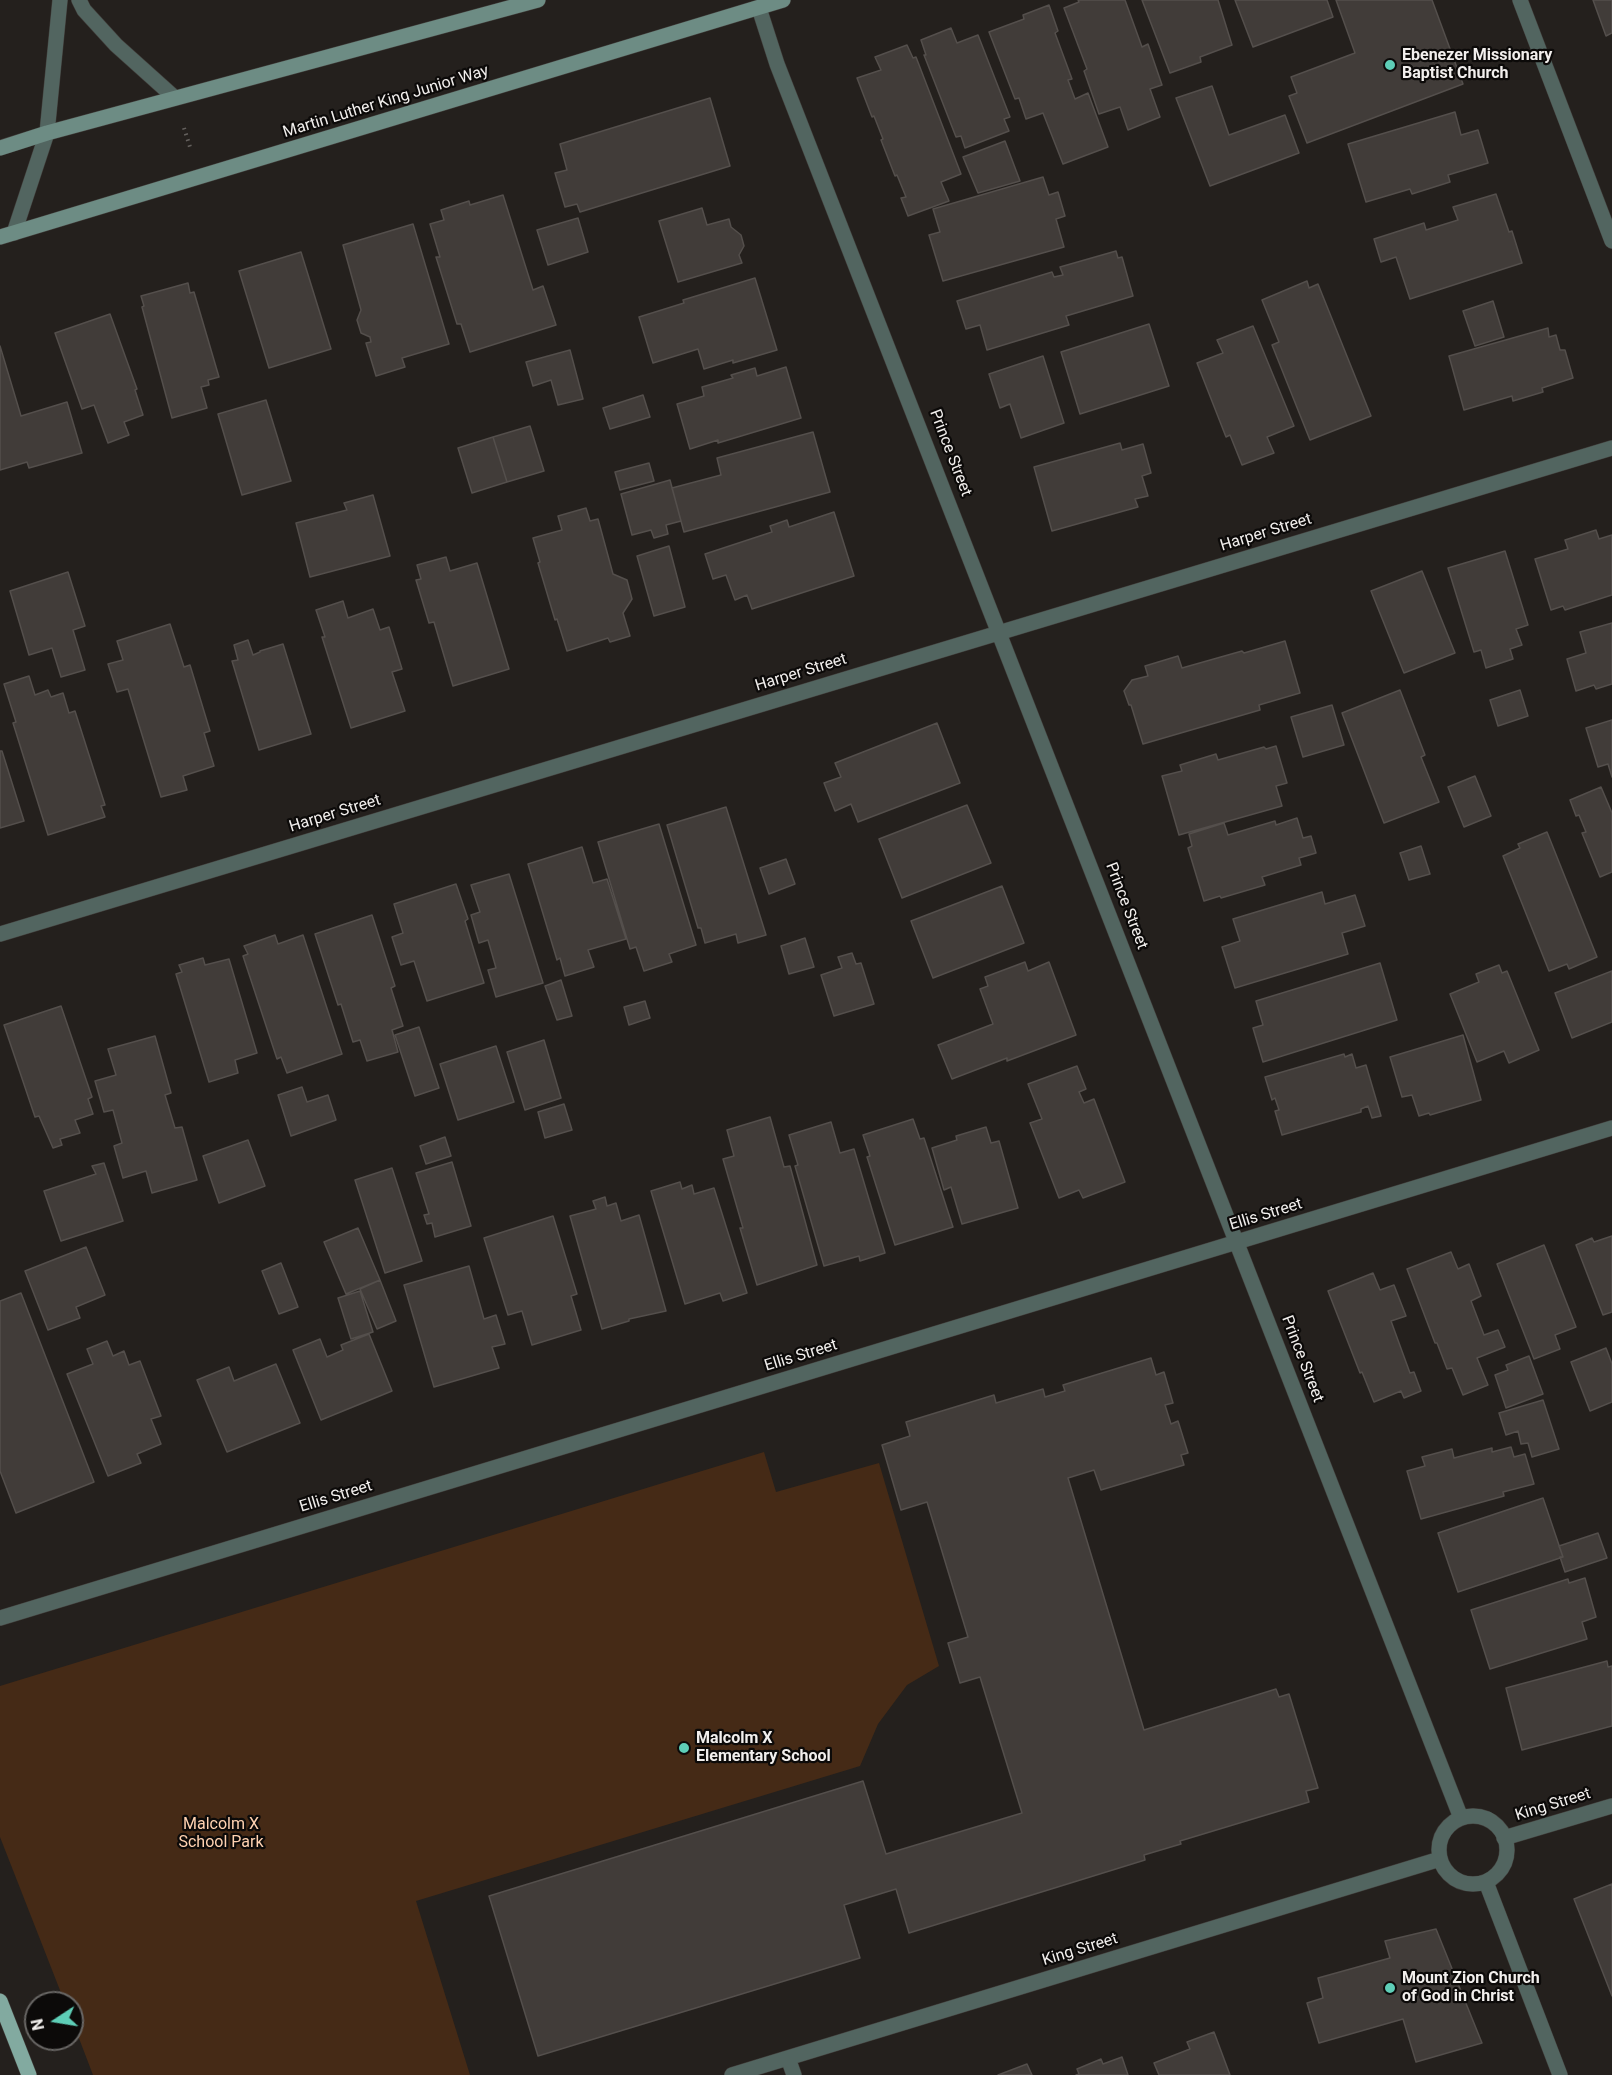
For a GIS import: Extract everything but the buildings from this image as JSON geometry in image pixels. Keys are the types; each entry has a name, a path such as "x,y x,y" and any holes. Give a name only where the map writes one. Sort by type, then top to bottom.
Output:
{"main road":[{"path":"0,2001 29,2075"}],"street":[{"path":"7,235 47,133 60,0"},
{"path":"79,0 84,10 116,45 175,98"},
{"path":"0,148 47,133 538,0"},
{"name":"Martin Luther King Junior Way","path":"7,235 783,0"},
{"path":"1520,0 1612,241"},
{"name":"Prince Street","path":"759,8 777,64 1461,1818"},
{"name":"Harper Street","path":"0,934 1612,448"},
{"name":"Ellis Street","path":"0,1618 1612,1128"},
{"name":"King Street","path":"1504,1838 1612,1806"},
{"path":"1482,1817 1499,1829 1504,1838 1507,1848 1506,1859 1495,1876 1486,1881 1475,1885 1463,1883 1452,1878 1444,1869 1438,1849 1440,1839 1445,1830 1461,1818 1482,1817"},
{"name":"King Street","path":"732,2075 1440,1859"},
{"path":"1486,1881 1560,2075"},
{"path":"788,2058 794,2075"}],"path":[{"path":"184,126 193,157"}],"green space":[{"name":"Malcolm X School Park","path":"764,1452 776,1492 879,1463 939,1666 907,1685 878,1724 860,1766 416,1901 470,2075 93,2075 84,2051 84,1991 60,1991 0,1837 0,1686"}],"place":[{"name":"Ebenezer Missionary Baptist Church","path":"1390,65"},
{"name":"Malcolm X Elementary School","path":"684,1748"},
{"name":"Mount Zion Church of God in Christ","path":"1390,1988"}]}
